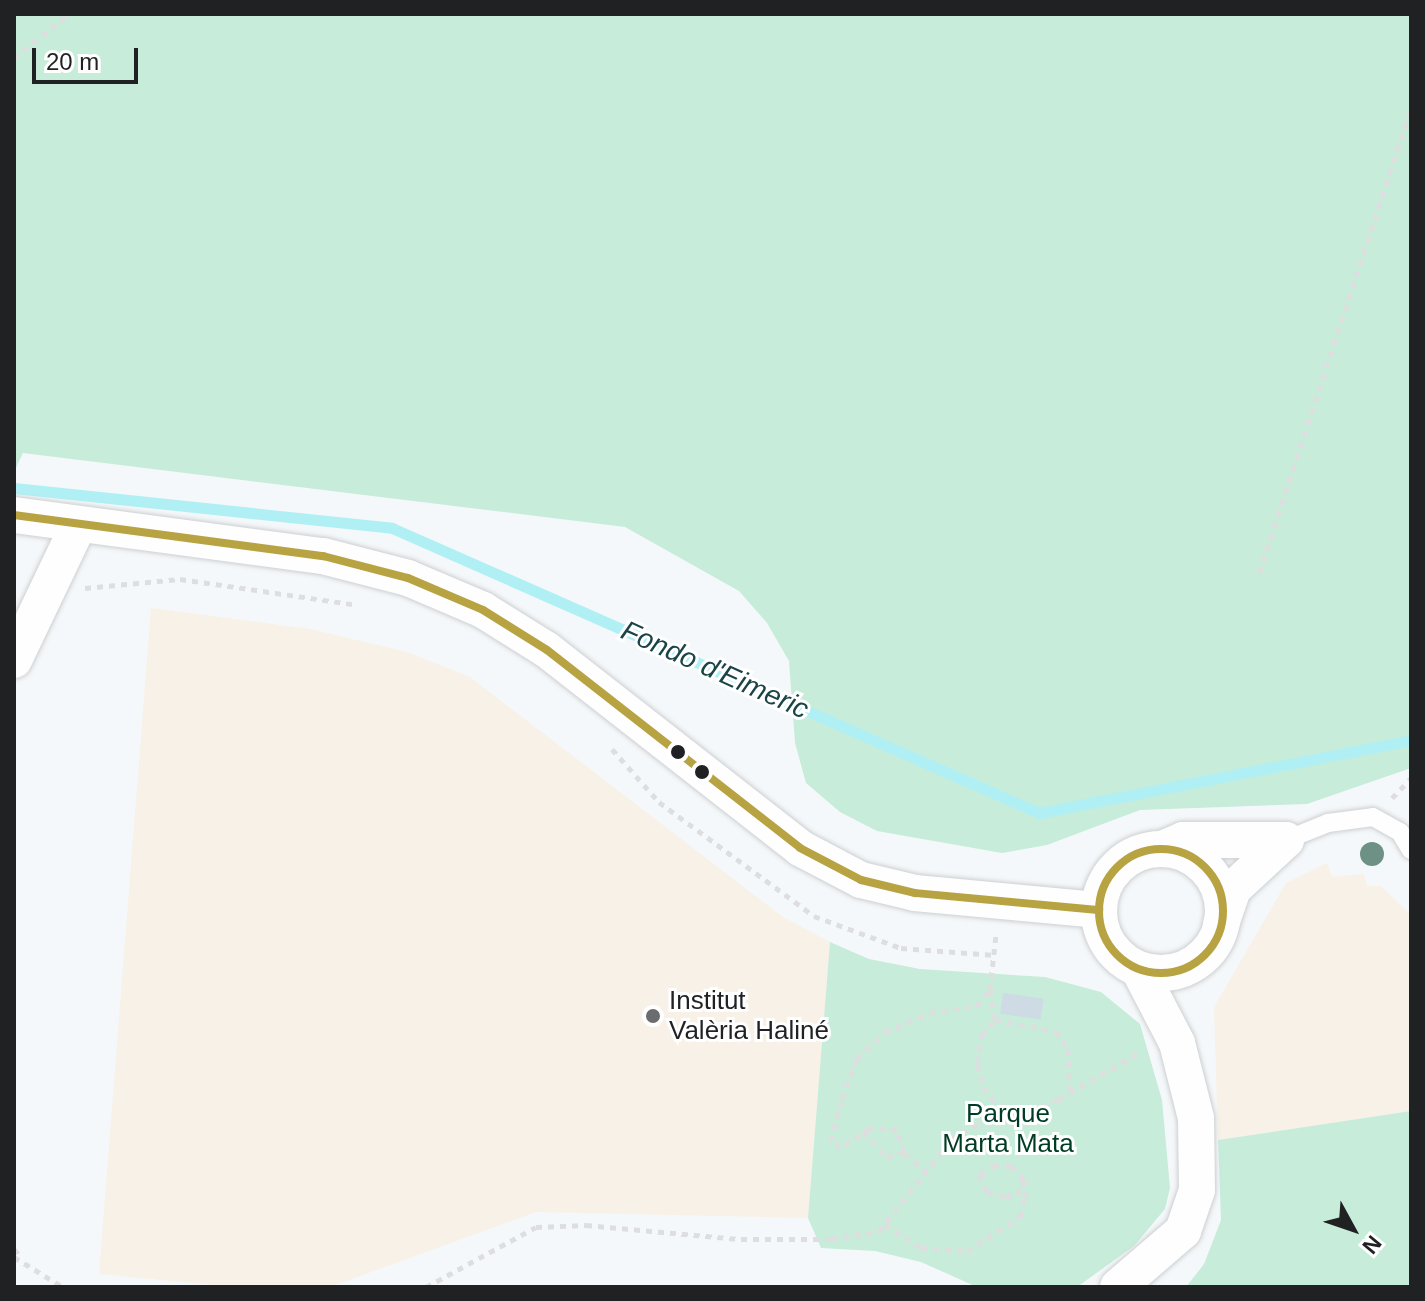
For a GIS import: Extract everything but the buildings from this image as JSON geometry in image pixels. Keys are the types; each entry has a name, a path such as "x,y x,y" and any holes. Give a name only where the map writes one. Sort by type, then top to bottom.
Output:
{"street":[{"path":"14,515 78,526 323,556 408,578 483,610 547,650 800,848 861,880 915,893 1099,910"},
{"path":"14,660 78,526"},
{"path":"1118,1287 1183,1231 1197,1190 1196,1118 1175,1038 1139,970 1113,951 1099,910 1114,870 1141,853 1183,840 1286,840"},
{"path":"1175,1038 1182,994 1213,941 1233,889 1286,840"},
{"path":"1139,970 1175,971 1213,941 1222,906 1210,875 1194,859 1162,849"}],"lane":[{"path":"1286,840 1328,823 1373,817 1400,832 1411,850"}],"path":[{"path":"14,58 69,14"},
{"path":"1259,573 1411,109"},
{"path":"95,590 180,579 363,606"},
{"path":"606,744 659,802 814,916 901,948 995,955 990,990 995,1020"},
{"path":"927,1173 904,1152 897,1130 863,1132 841,1147 831,1141 857,1058 885,1032 930,1013 976,1006 990,990"},
{"path":"995,1020 1056,1031 1068,1049 1070,1091"},
{"path":"995,1020 982,1035 977,1063 986,1093 1013,1117"},
{"path":"426,1287 536,1227 831,1239 885,1224 952,1139 982,1121 1013,1117 1070,1091 1144,1049 1175,1038"},
{"path":"863,1132 887,1157 904,1152"},
{"path":"996,1165 1011,1166 1024,1178 1017,1194 1006,1197 987,1192 979,1175 996,1165"},
{"path":"885,1224 921,1248 967,1251 1020,1217 1024,1178"},
{"path":"14,1249 63,1287"},
{"path":"14,1257 22,1258"}],"shaded area":[{"path":"151,608 310,629 407,652 470,677 783,917 830,942 808,1218 536,1212 330,1287 233,1287 99,1274"},
{"path":"1327,863 1332,877 1364,874 1367,886 1381,886 1411,915 1411,1111 1218,1140 1214,1007 1286,883"}],"green space":[{"path":"14,14 1411,14 1411,768 1307,804 1140,810 1047,845 1002,853 877,831 840,812 806,783 795,743 789,661 767,623 739,591 625,527 23,453 14,472"},
{"name":"Parque Marta Mata","path":"830,942 869,959 920,969 1045,977 1101,992 1140,1024 1162,1100 1170,1188 1165,1209 1134,1246 1077,1287 977,1287 921,1262 875,1251 821,1248 808,1218"},
{"path":"1411,1111 1411,1287 1186,1287 1204,1264 1221,1220 1218,1140"}],"waterway":[{"name":"Fondo d'Eimeric","path":"14,488 392,528 1039,813 1411,740"}],"transit line":[{"path":"14,515 323,556 408,578 483,610 547,650 800,848 861,880 915,893 1099,910"},
{"path":"1161,849 1185,854 1204,868 1218,887 1223,911 1218,935 1204,954 1185,968 1161,973 1137,968 1118,954 1104,935 1099,911 1104,887 1118,868 1137,854 1161,849"}],"place":[{"name":"Institut Valèria Haliné","path":"653,1016"}]}
